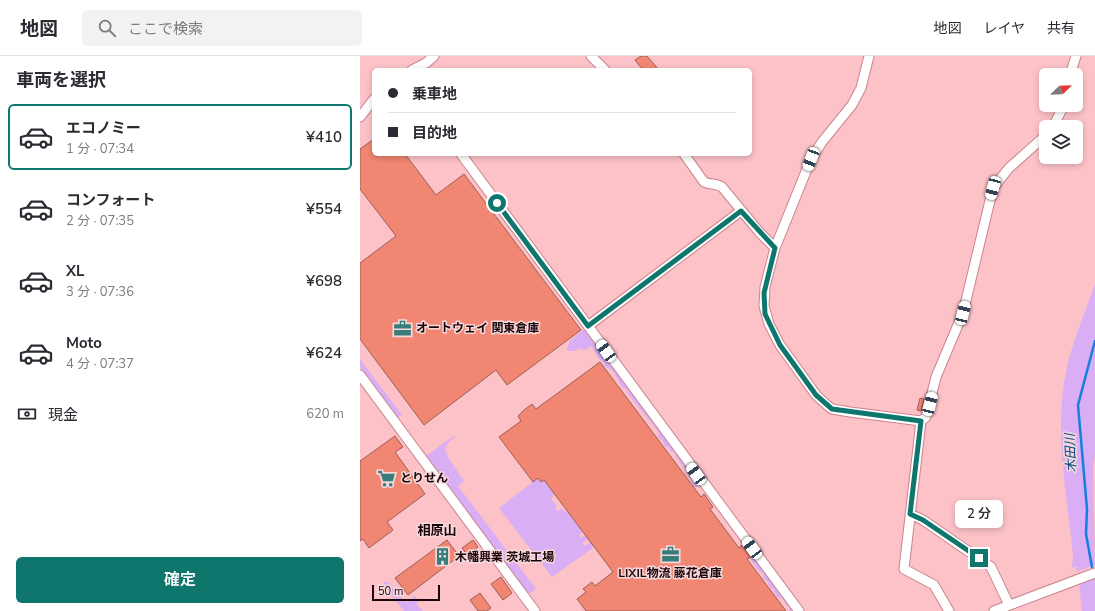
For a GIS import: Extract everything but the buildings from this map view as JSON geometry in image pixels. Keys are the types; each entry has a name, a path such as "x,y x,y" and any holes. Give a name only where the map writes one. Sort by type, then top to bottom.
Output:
{"street":[{"path":"416,68 426,63 434,56"},
{"path":"591,56 603,68"},
{"path":"869,56 861,88 852,105 822,142 811,159 775,248 764,293 765,314 780,345 816,395 832,409 921,421"},
{"path":"1072,68 1076,56"},
{"path":"360,117 372,102"},
{"path":"949,611 934,585 904,569 921,421 926,417 936,377 963,313 993,188 1009,168 1039,141"},
{"path":"462,156 799,611"},
{"path":"685,156 704,182 708,184 718,184 722,187 741,211 775,248"},
{"path":"588,326 741,211"},
{"path":"360,375 535,611"},
{"path":"910,514 923,520 991,568 1009,605"},
{"path":"994,611 1095,573"}],"shaded area":[{"path":"1095,284 1095,453 1093,469 1095,565 1076,572 1077,566 1072,568 1073,555 1061,440 1061,417 1066,372 1079,328"},
{"path":"585,328 701,485 700,487 694,487 691,479 674,452 670,451 669,447 665,447 663,441 658,437 659,434 656,429 628,394 627,390 622,387 612,370 604,366 605,363 599,359 592,346 585,350 578,348 576,351 568,351 567,349 570,341"},
{"path":"360,359 402,415 398,418 360,367"},
{"path":"455,435 456,436 447,444 445,450 449,459 464,481 458,486 536,589 531,593 526,592 426,456"},
{"path":"538,478 541,482 544,480 555,494 552,497 552,500 557,506 555,508 557,511 562,508 565,512 567,511 583,532 579,535 581,538 586,535 589,540 584,541 582,544 586,546 590,542 594,547 552,577 499,508"},
{"path":"751,555 797,611 789,611 790,607 786,605 783,599 776,596 773,588 770,588 768,582 764,579 763,573 755,566"},
{"path":"1095,577 1095,611 1082,611 1079,583"},
{"path":"385,581 390,584 406,603 415,596 419,601 416,604 423,611 404,611 383,585"}],"waterway":[{"name":"木田川","path":"1092,567 1086,534 1087,509 1078,405 1095,341"}],"place":[{"name":"オートウェイ 関東倉庫","path":"403,328"},
{"name":"とりせん","path":"387,478"},
{"name":"LIXIL物流 藤花倉庫","path":"670,554"},
{"name":"木幡興業 茨城工場","path":"442,557"}],"district":[{"name":"相原山","path":"437,531"}],"route":[{"path":"497,203 588,326 741,211 775,248 765,287 764,306 769,324 780,345 816,395 832,409 921,421 910,514 923,520 979,558"}]}
